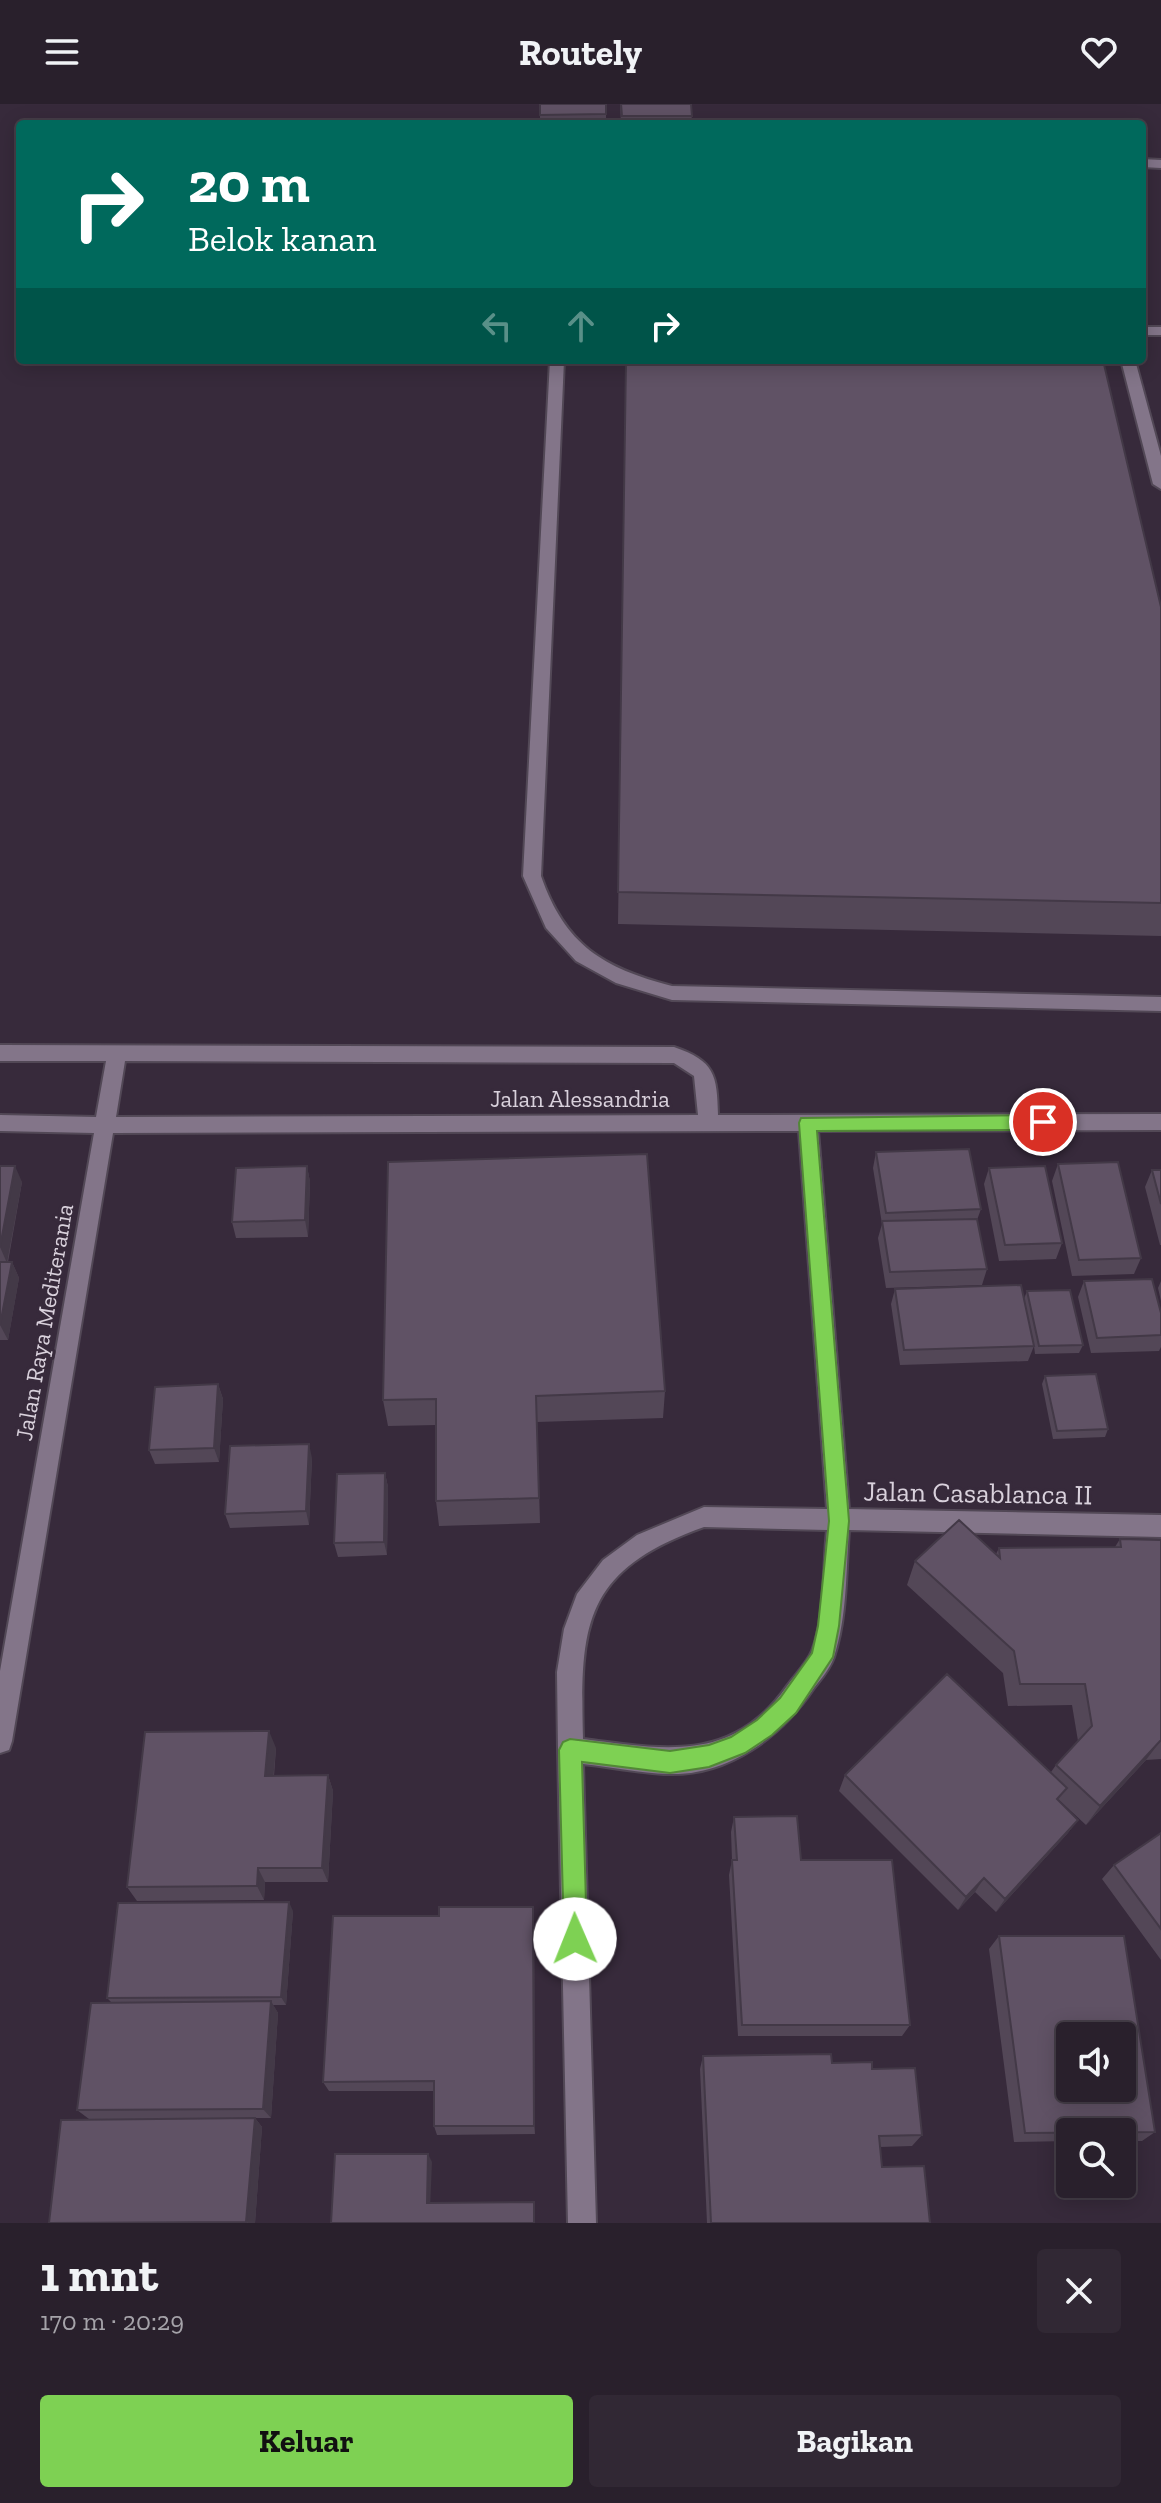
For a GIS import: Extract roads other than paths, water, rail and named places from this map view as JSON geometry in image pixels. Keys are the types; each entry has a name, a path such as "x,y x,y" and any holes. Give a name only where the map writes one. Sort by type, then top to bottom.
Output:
{"street":[{"path":"557,364 532,876 540,906 558,935 589,962 630,983 672,993 1161,1004"},
{"path":"1129,364 1161,484"},
{"path":"0,1053 674,1055 690,1059 701,1066 705,1074 708,1124"},
{"name":"Jalan Raya Mediterania","path":"0,1741 117,1053"},
{"name":"Jalan Alessandria","path":"0,1123 1161,1122"},
{"path":"570,1750 670,1762 709,1756 737,1745 765,1727 788,1706 822,1657 829,1626 839,1521 808,1123"},
{"name":"Jalan Casablanca II","path":"582,2223 569,1672 577,1623 596,1583 627,1553 667,1529 704,1517 1161,1526"}]}
